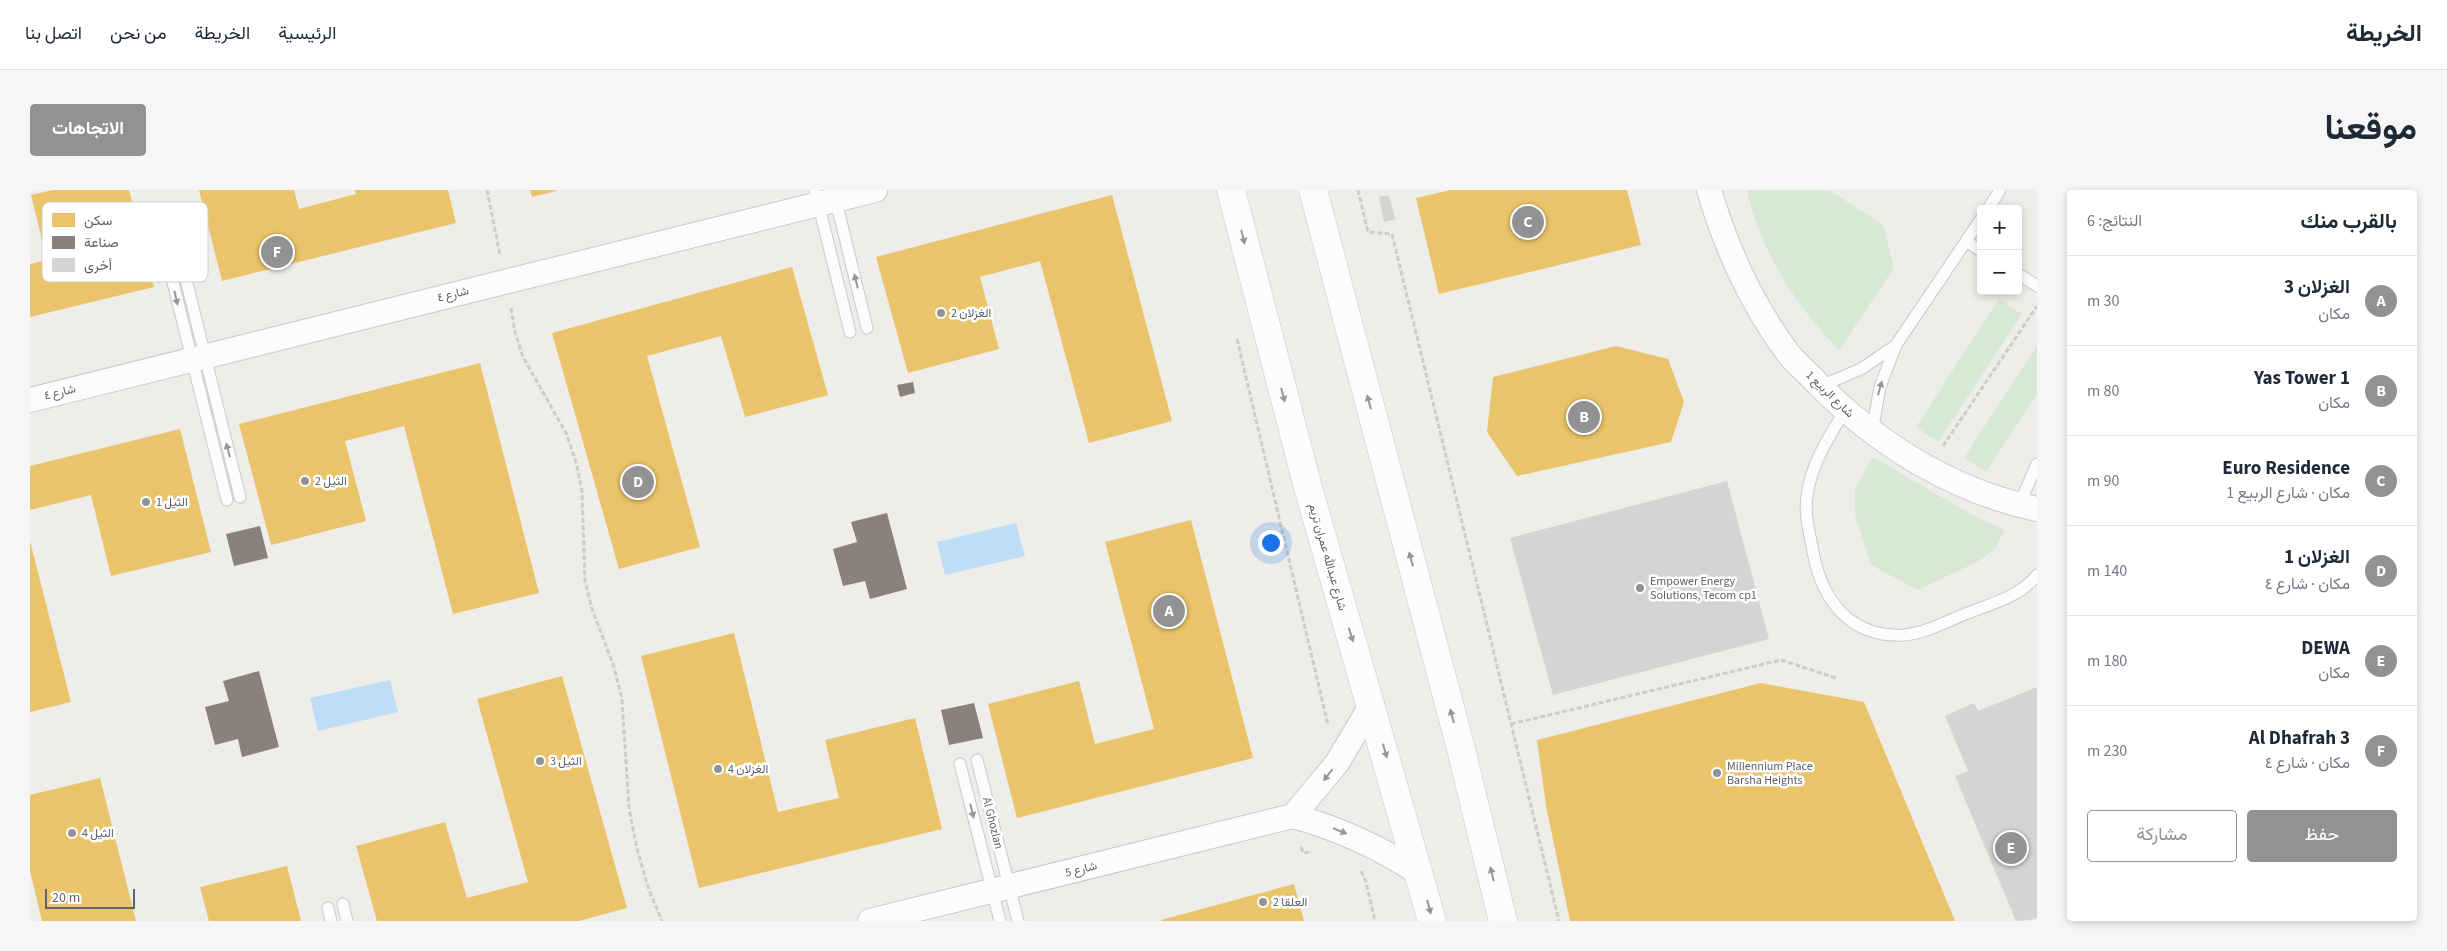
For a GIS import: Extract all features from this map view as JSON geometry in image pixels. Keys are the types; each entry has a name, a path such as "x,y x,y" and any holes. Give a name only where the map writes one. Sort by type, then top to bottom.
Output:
{"main road":[{"path":"1313,190 1461,749 1503,921"},
{"name":"شارع عبدالله عمران تريم","path":"1231,191 1305,475 1372,704 1432,921"}],"street":[{"name":"شارع ٤","path":"30,400 505,281 826,196 876,190"},
{"name":"شارع الربيع 1","path":"1709,190 1729,247 1747,286 1789,354 1820,386 1872,432 1928,469 1972,490 2028,507"},
{"path":"1372,704 1337,763 1293,816 1359,838 1391,854 1420,874"},
{"name":"شارع 5","path":"870,921 1293,816"}],"lane":[{"path":"1991,205 2000,190"},
{"path":"826,196 867,328"},
{"path":"826,196 850,332"},
{"path":"1872,432 1880,388 1896,345 1977,225"},
{"path":"1966,241 1980,250"},
{"path":"2022,277 2037,286"},
{"path":"175,282 240,497"},
{"path":"183,282 227,500"},
{"path":"1820,386 1861,369 1896,345"},
{"path":"1845,410 1816,464 1806,496 1806,513 1816,570 1826,594 1842,614 1863,628 1883,634 1904,635 1925,630 2012,595 2037,575"},
{"path":"2028,507 2037,464"},
{"name":"Al Ghozlan","path":"977,760 1000,889"},
{"name":"Al Ghozlan","path":"960,764 1000,889"},
{"path":"1000,889 1000,921"},
{"path":"1000,889 1018,921"},
{"path":"343,904 347,921"},
{"path":"328,908 331,921"}],"path":[{"path":"486,190 515,332 523,357 562,424 576,462 583,506 585,581 592,609 614,667 622,699 625,766 631,816 637,849 649,890 662,921"},
{"path":"1358,190 1368,232 1392,234 1559,921"},
{"path":"1928,469 2037,305"},
{"path":"1236,338 1330,734"},
{"path":"1511,724 1781,660 1836,678"},
{"path":"1293,816 1303,854 1320,851"},
{"path":"1356,866 1366,882 1375,921"}],"green space":[{"path":"1747,190 1829,190 1883,225 1894,268 1839,350 1794,296 1770,256 1753,213"},
{"path":"1999,299 2022,314 1938,442 1916,427"},
{"path":"2037,346 2037,394 1986,472 1964,458"},
{"path":"1873,457 1976,517 2005,530 1994,550 1977,562 1918,590 1871,565 1855,514 1855,488"}],"water":[{"path":"1016,523 1025,556 945,575 937,542"},
{"path":"390,680 398,712 318,731 310,698"}],"building: سكن":[{"path":"53,190 129,190 132,202 42,202 42,240 31,195"},
{"path":"199,190 294,190 299,209 356,194 355,190 448,190 456,223 222,281 208,226 208,202 202,202"},
{"path":"530,190 556,190 556,191 532,197"},
{"path":"1451,190 1627,190 1641,245 1439,294 1416,198"},
{"name":"الغزلان 2","path":"1112,195 1172,421 1089,443 1040,261 980,277 999,349 908,373 876,257"},
{"path":"42,261 42,282 153,282 154,287 30,317 30,264"},
{"path":"792,267 828,395 745,417 721,336 647,356 700,547 619,569 552,333"},
{"path":"1616,346 1668,359 1684,402 1671,442 1517,476 1487,432 1493,377"},
{"name":"الثيل 2","path":"480,363 539,593 453,614 404,426 345,441 366,521 271,545 239,424"},
{"name":"الثيل 1","path":"180,429 211,552 111,576 91,495 30,510 30,466"},
{"path":"1191,520 1253,758 1017,818 988,704 1079,681 1095,744 1154,729 1105,542"},
{"path":"30,541 71,702 30,712"},
{"name":"الغزلان 4","path":"734,633 778,812 839,798 825,740 915,718 942,829 699,888 641,656"},
{"name":"الثيل 3","path":"562,676 627,908 579,921 377,921 356,846 445,822 467,898 528,882 477,699"},
{"name":"Millennium Place Barsha Heights","path":"1761,683 1864,702 1955,921 1570,921 1546,806 1537,740"},
{"name":"الثيل 4","path":"100,778 136,921 42,921 30,871 30,795"},
{"path":"287,866 301,921 209,921 200,887"},
{"name":"العلقا 2","path":"1294,884 1304,921 1161,921 1161,920"}],"building: صناعة":[{"path":"913,382 915,393 900,397 897,385"},
{"path":"887,513 907,589 870,599 865,581 843,586 833,549 857,542 851,522"},
{"path":"260,526 268,558 234,566 226,534"},
{"path":"259,671 279,747 242,757 238,739 215,745 205,707 229,701 223,681"},
{"path":"974,703 983,738 949,745 941,710"}],"building: أخرى":[{"path":"1389,195 1395,219 1384,222 1379,197"},
{"name":"Empower Energy Solutions, Tecom cp1","path":"1727,481 1769,639 1553,695 1510,538"},
{"path":"2037,687 2037,919 2016,921 1955,776 1968,771 1945,716 1974,703 1978,711"}],"place":[{"name":"Euro Residence","path":"1528,222"},
{"name":"Al Dhafrah 3","path":"277,252"},
{"name":"الغزلان 2","path":"941,313"},
{"name":"Yas Tower 1","path":"1584,417"},
{"name":"الثيل 2","path":"305,481"},
{"name":"الغزلان 1","path":"638,482"},
{"name":"الثيل 1","path":"146,502"},
{"name":"Empower Energy Solutions, Tecom cp1","path":"1640,588"},
{"name":"الغزلان 3","path":"1169,611"},
{"name":"الثيل 3","path":"540,761"},
{"name":"الغزلان 4","path":"718,769"},
{"name":"Millennium Place Barsha Heights","path":"1717,773"},
{"name":"الثيل 4","path":"72,833"},
{"name":"DEWA","path":"2011,848"},
{"name":"العلقا 2","path":"1263,902"}]}
